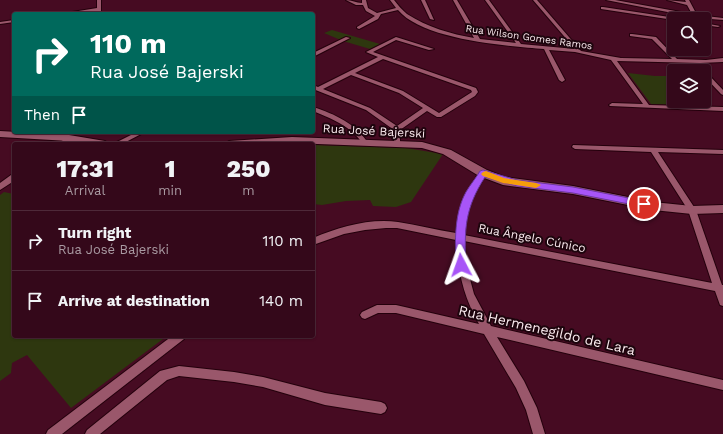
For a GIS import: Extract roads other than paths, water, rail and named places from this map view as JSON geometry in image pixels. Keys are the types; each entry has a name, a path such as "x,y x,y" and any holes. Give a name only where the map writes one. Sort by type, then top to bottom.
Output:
{"main road":[{"path":"0,134 69,138 93,142"},
{"name":"Rua José Bajerski","path":"254,142 279,140 365,143 397,135 422,145 439,149 460,158 483,173 517,183 573,190 654,206 692,210 723,209"}],"street":[{"path":"87,12 99,11 99,0"},
{"path":"348,0 358,4 365,4 370,13 378,14 397,9"},
{"name":"Rua Wilson Gomes Ramos","path":"392,0 397,9 408,17 438,30 478,40 520,46 579,51 613,59 693,62 723,60"},
{"path":"423,0 432,19"},
{"path":"455,0 478,40"},
{"path":"487,0 520,46"},
{"path":"535,0 579,51"},
{"path":"608,0 671,12"},
{"path":"669,0 688,2 693,12"},
{"path":"655,2 658,9"},
{"path":"603,8 667,18"},
{"path":"359,28 376,18 378,14"},
{"path":"711,19 723,19"},
{"path":"0,23 12,21"},
{"path":"711,25 718,26"},
{"path":"632,35 654,38 676,61"},
{"path":"315,54 348,38"},
{"path":"351,73 401,92 439,116 467,100 476,91 472,87 382,57 371,53 370,51 396,38 431,49"},
{"path":"546,48 562,80"},
{"path":"320,89 382,57"},
{"path":"613,59 647,106"},
{"path":"711,80 723,93"},
{"path":"315,88 368,109 397,135 427,108"},
{"path":"612,105 723,109"},
{"path":"315,110 350,127 362,137 365,143"},
{"path":"120,142 138,134"},
{"path":"63,142 69,138"},
{"path":"575,147 723,152"},
{"path":"654,150 692,210 721,288 723,302"},
{"path":"483,173 466,202 461,222 460,250 464,278 473,305 486,330 521,386 532,410 539,434"},
{"path":"0,187 12,178"},
{"name":"Rua Ângelo Cúnico","path":"315,241 346,229 380,224 411,227 721,288"},
{"name":"Rua Hermenegildo de Lara","path":"365,315 377,309 396,309 723,385"},
{"path":"52,434 177,338"},
{"path":"90,434 164,375 179,371 263,382 325,399 381,408"}]}
